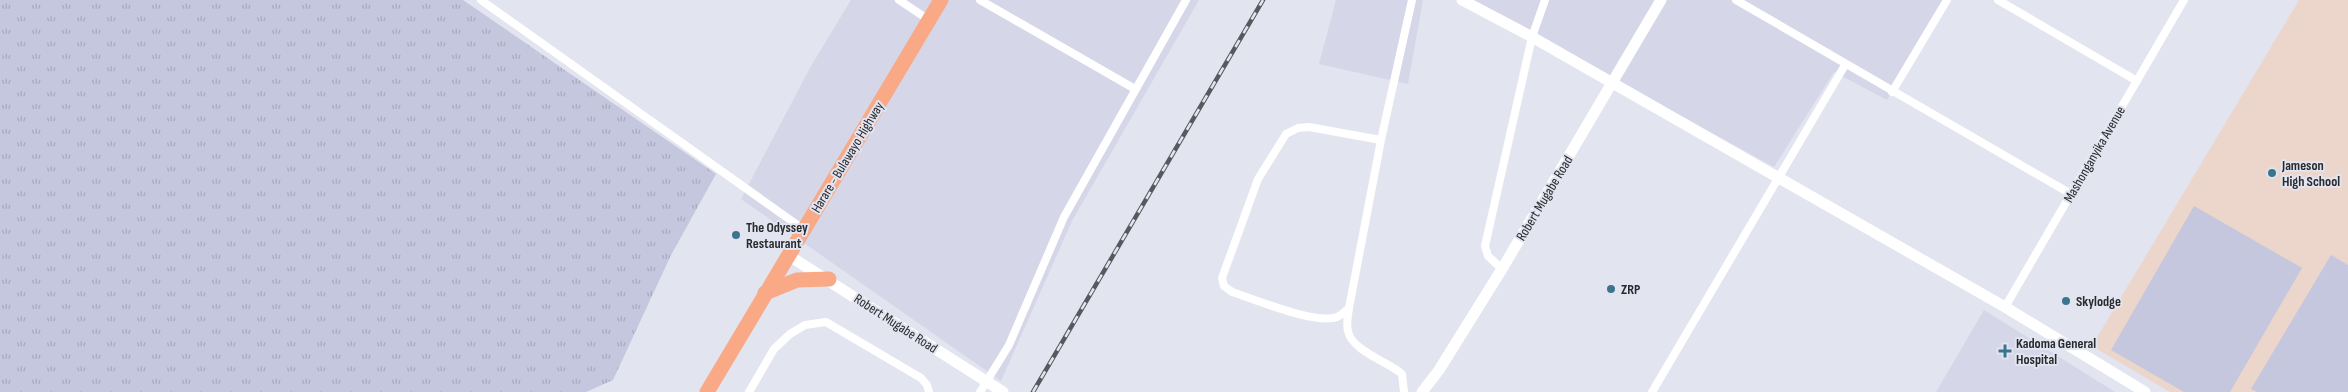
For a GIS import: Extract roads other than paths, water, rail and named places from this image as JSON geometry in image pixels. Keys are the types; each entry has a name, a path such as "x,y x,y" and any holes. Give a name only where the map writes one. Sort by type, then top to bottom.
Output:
{"highway":[{"name":"Harare - Bulawayo Highway","path":"707,392 941,0"},
{"path":"765,293 797,280 829,279"}],"main road":[{"path":"1462,0 1532,37 2004,307 2144,392"},
{"name":"Robert Mugabe Road","path":"1426,391 1502,269 1661,0"},
{"name":"Robert Mugabe Road","path":"788,255 829,279 1003,392"}],"street":[{"path":"481,0 804,229"},
{"path":"899,0 929,20"},
{"path":"980,0 1135,89"},
{"path":"980,392 1009,346 1064,217 1186,0"},
{"path":"1404,392 1402,374 1350,340 1347,331 1348,308 1381,140 1412,0"},
{"path":"1502,269 1488,256 1486,246 1532,37 1546,0"},
{"path":"1736,0 1845,65 2071,194"},
{"path":"1892,92 1947,0"},
{"path":"1998,0 2137,81"},
{"name":"Mashonganyika Avenue","path":"2004,307 2184,0"},
{"path":"1652,392 1845,65"},
{"path":"1348,308 1339,316 1327,319 1307,316 1232,292 1224,286 1222,278 1251,194 1286,134 1298,128 1309,127 1381,140"},
{"path":"749,392 774,349 790,334 805,325 826,322 921,378 927,385 928,392"}],"railway":[{"path":"1033,392 1263,0"}],"place":[{"name":"Jameson High School","path":"2272,173"},
{"name":"The Odyssey Restaurant","path":"736,235"},
{"name":"ZRP","path":"1611,289"},
{"name":"Skylodge","path":"2066,301"},
{"name":"Kadoma General Hospital","path":"2005,351"}]}
